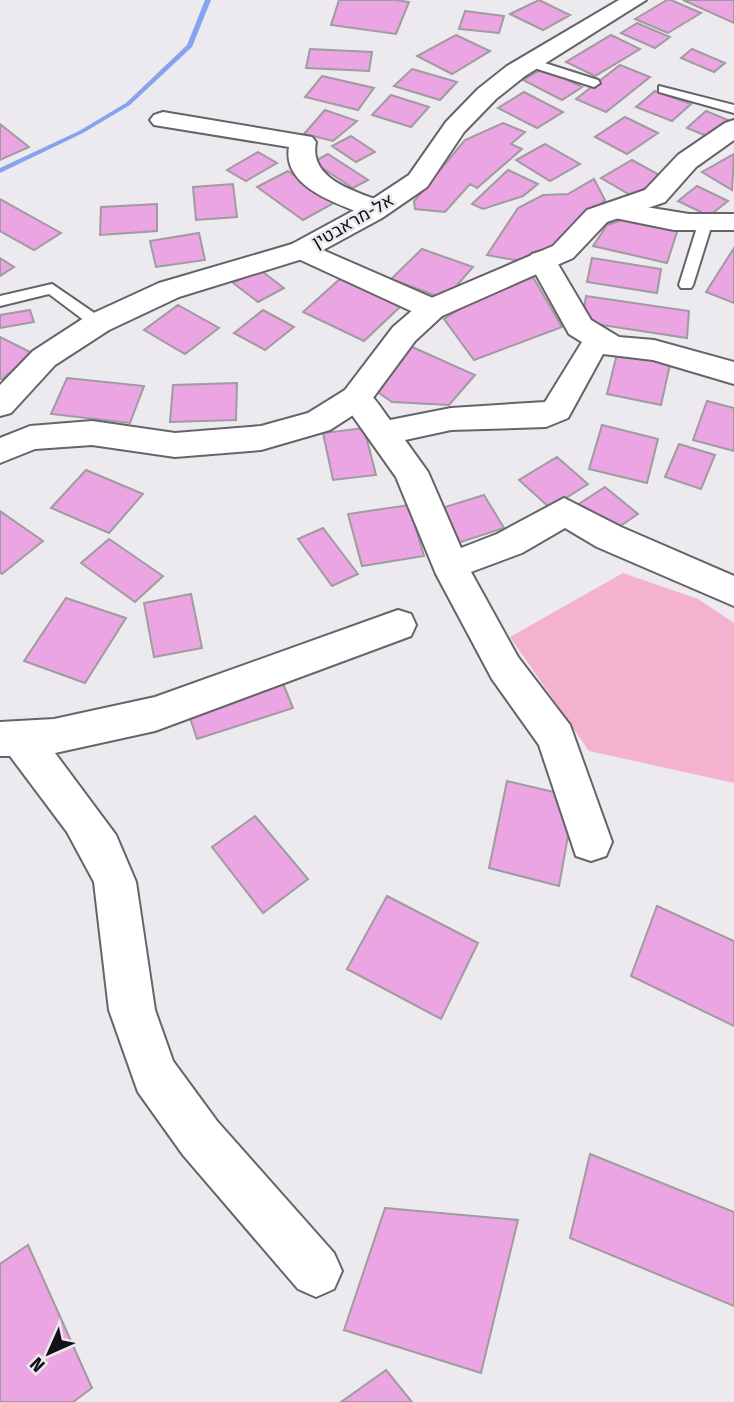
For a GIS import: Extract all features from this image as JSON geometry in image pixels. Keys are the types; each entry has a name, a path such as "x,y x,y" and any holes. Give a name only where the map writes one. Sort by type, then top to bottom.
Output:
{"street":[{"name":"אל-מראבטין","path":"0,405 44,358 98,323 169,290 302,250 376,209 418,181 456,127 487,94 625,2"},
{"path":"163,120 303,142 301,158 304,168 316,180 376,209"},
{"path":"0,451 30,438 92,433 175,445 261,438 320,422 356,398 404,334 432,309 563,252 597,216 655,196 687,161 734,128"},
{"path":"615,210 663,221 705,224 734,222"},
{"path":"302,250 432,309"},
{"path":"542,260 580,327 612,348 654,350 734,373"},
{"path":"381,433 451,419 545,416 556,410 590,350"},
{"path":"356,398 411,472 450,565 505,668 556,737 591,842"},
{"path":"450,565 492,554 525,538 564,511 609,537 734,592"},
{"path":"10,739 85,733 180,709 350,641 398,625"},
{"path":"10,739 82,819 101,849 115,882 132,1010 155,1075 200,1138 316,1271"}],"lane":[{"path":"532,63 594,83"},
{"path":"663,89 734,109"},
{"path":"686,285 705,224"},
{"path":"0,301 52,289 98,323"}],"shaded area":[{"path":"623,573 698,599 734,623 734,783 589,751 510,637"}],"building":[{"path":"339,0 409,2 396,34 331,25"},
{"path":"539,0 570,15 543,30 510,14"},
{"path":"667,0 701,13 668,33 635,19"},
{"path":"683,0 734,0 734,23"},
{"path":"465,11 504,16 499,33 459,29"},
{"path":"637,23 670,37 655,48 621,33"},
{"path":"456,35 490,51 452,74 417,56"},
{"path":"611,35 640,49 595,76 566,62"},
{"path":"310,49 372,52 369,71 306,68"},
{"path":"692,49 725,63 714,72 681,58"},
{"path":"620,65 650,77 606,112 576,99"},
{"path":"544,68 582,87 562,100 523,80"},
{"path":"412,69 457,82 440,100 394,86"},
{"path":"322,76 374,88 358,110 305,97"},
{"path":"655,91 691,104 672,121 636,107"},
{"path":"524,92 563,112 537,128 498,108"},
{"path":"391,95 429,107 411,127 372,115"},
{"path":"325,110 357,121 333,141 304,134"},
{"path":"706,111 728,120 709,137 687,128"},
{"path":"625,117 658,133 627,154 595,137"},
{"path":"503,123 525,132 511,144 522,149 477,188 470,184 445,212 415,209 414,201 465,140"},
{"path":"0,124 29,147 0,160"},
{"path":"351,136 375,152 356,162 332,146"},
{"path":"545,144 580,164 550,181 516,160"},
{"path":"258,152 277,163 246,181 227,170"},
{"path":"328,154 368,180 353,188 313,162"},
{"path":"734,154 732,190 702,172"},
{"path":"632,160 663,177 632,196 601,178"},
{"path":"508,170 538,184 523,196 483,209 472,204"},
{"path":"288,171 334,203 303,220 257,187"},
{"path":"594,179 605,200 556,252 520,261 487,255 518,208 543,195 568,194"},
{"path":"233,184 237,217 196,220 193,187"},
{"path":"697,186 728,201 709,216 678,201"},
{"path":"0,199 61,233 34,250 0,231"},
{"path":"157,204 157,231 100,235 101,207"},
{"path":"622,220 678,229 667,263 593,246 607,225"},
{"path":"199,233 205,260 156,267 150,241"},
{"path":"734,248 734,303 706,292"},
{"path":"422,249 473,267 445,299 391,279"},
{"path":"0,258 14,267 0,276"},
{"path":"592,258 661,269 657,293 587,282"},
{"path":"259,269 284,288 258,302 233,283"},
{"path":"533,277 562,327 474,360 444,319 477,298"},
{"path":"341,278 401,306 364,341 303,312"},
{"path":"586,296 689,311 687,338 582,322"},
{"path":"178,305 219,328 185,354 144,330"},
{"path":"30,310 34,322 0,328 0,315"},
{"path":"263,310 294,327 265,350 234,333"},
{"path":"0,337 34,354 2,379 0,379"},
{"path":"410,346 475,375 449,405 392,402 372,388"},
{"path":"618,350 671,360 661,405 607,394"},
{"path":"67,378 144,386 130,423 51,414"},
{"path":"237,383 236,420 170,422 173,385"},
{"path":"707,401 734,408 734,451 693,440"},
{"path":"602,425 658,439 647,483 589,469"},
{"path":"364,428 376,475 333,480 323,433"},
{"path":"679,444 715,455 701,489 665,477"},
{"path":"557,457 588,484 550,508 519,480"},
{"path":"86,470 143,494 109,533 51,508"},
{"path":"605,487 638,514 610,533 577,505"},
{"path":"484,495 504,528 445,547 426,513"},
{"path":"409,505 424,556 362,566 348,514"},
{"path":"0,511 43,541 2,574 0,572"},
{"path":"323,528 358,574 332,586 298,539"},
{"path":"109,539 163,576 135,602 81,563"},
{"path":"191,594 202,648 154,657 144,603"},
{"path":"66,598 126,618 85,683 24,661"},
{"path":"282,681 293,708 197,739 188,712"},
{"path":"507,781 575,797 559,886 489,868"},
{"path":"255,816 308,879 263,913 212,847"},
{"path":"387,896 478,943 441,1019 347,969"},
{"path":"657,906 734,941 734,1026 631,976"},
{"path":"590,1154 734,1212 734,1306 570,1238"},
{"path":"385,1208 518,1220 481,1373 344,1330"},
{"path":"28,1245 92,1388 73,1402 0,1402 0,1264"},
{"path":"386,1370 412,1402 341,1402"}],"waterway":[{"path":"0,171 81,132 128,104 190,46 208,0"}]}
